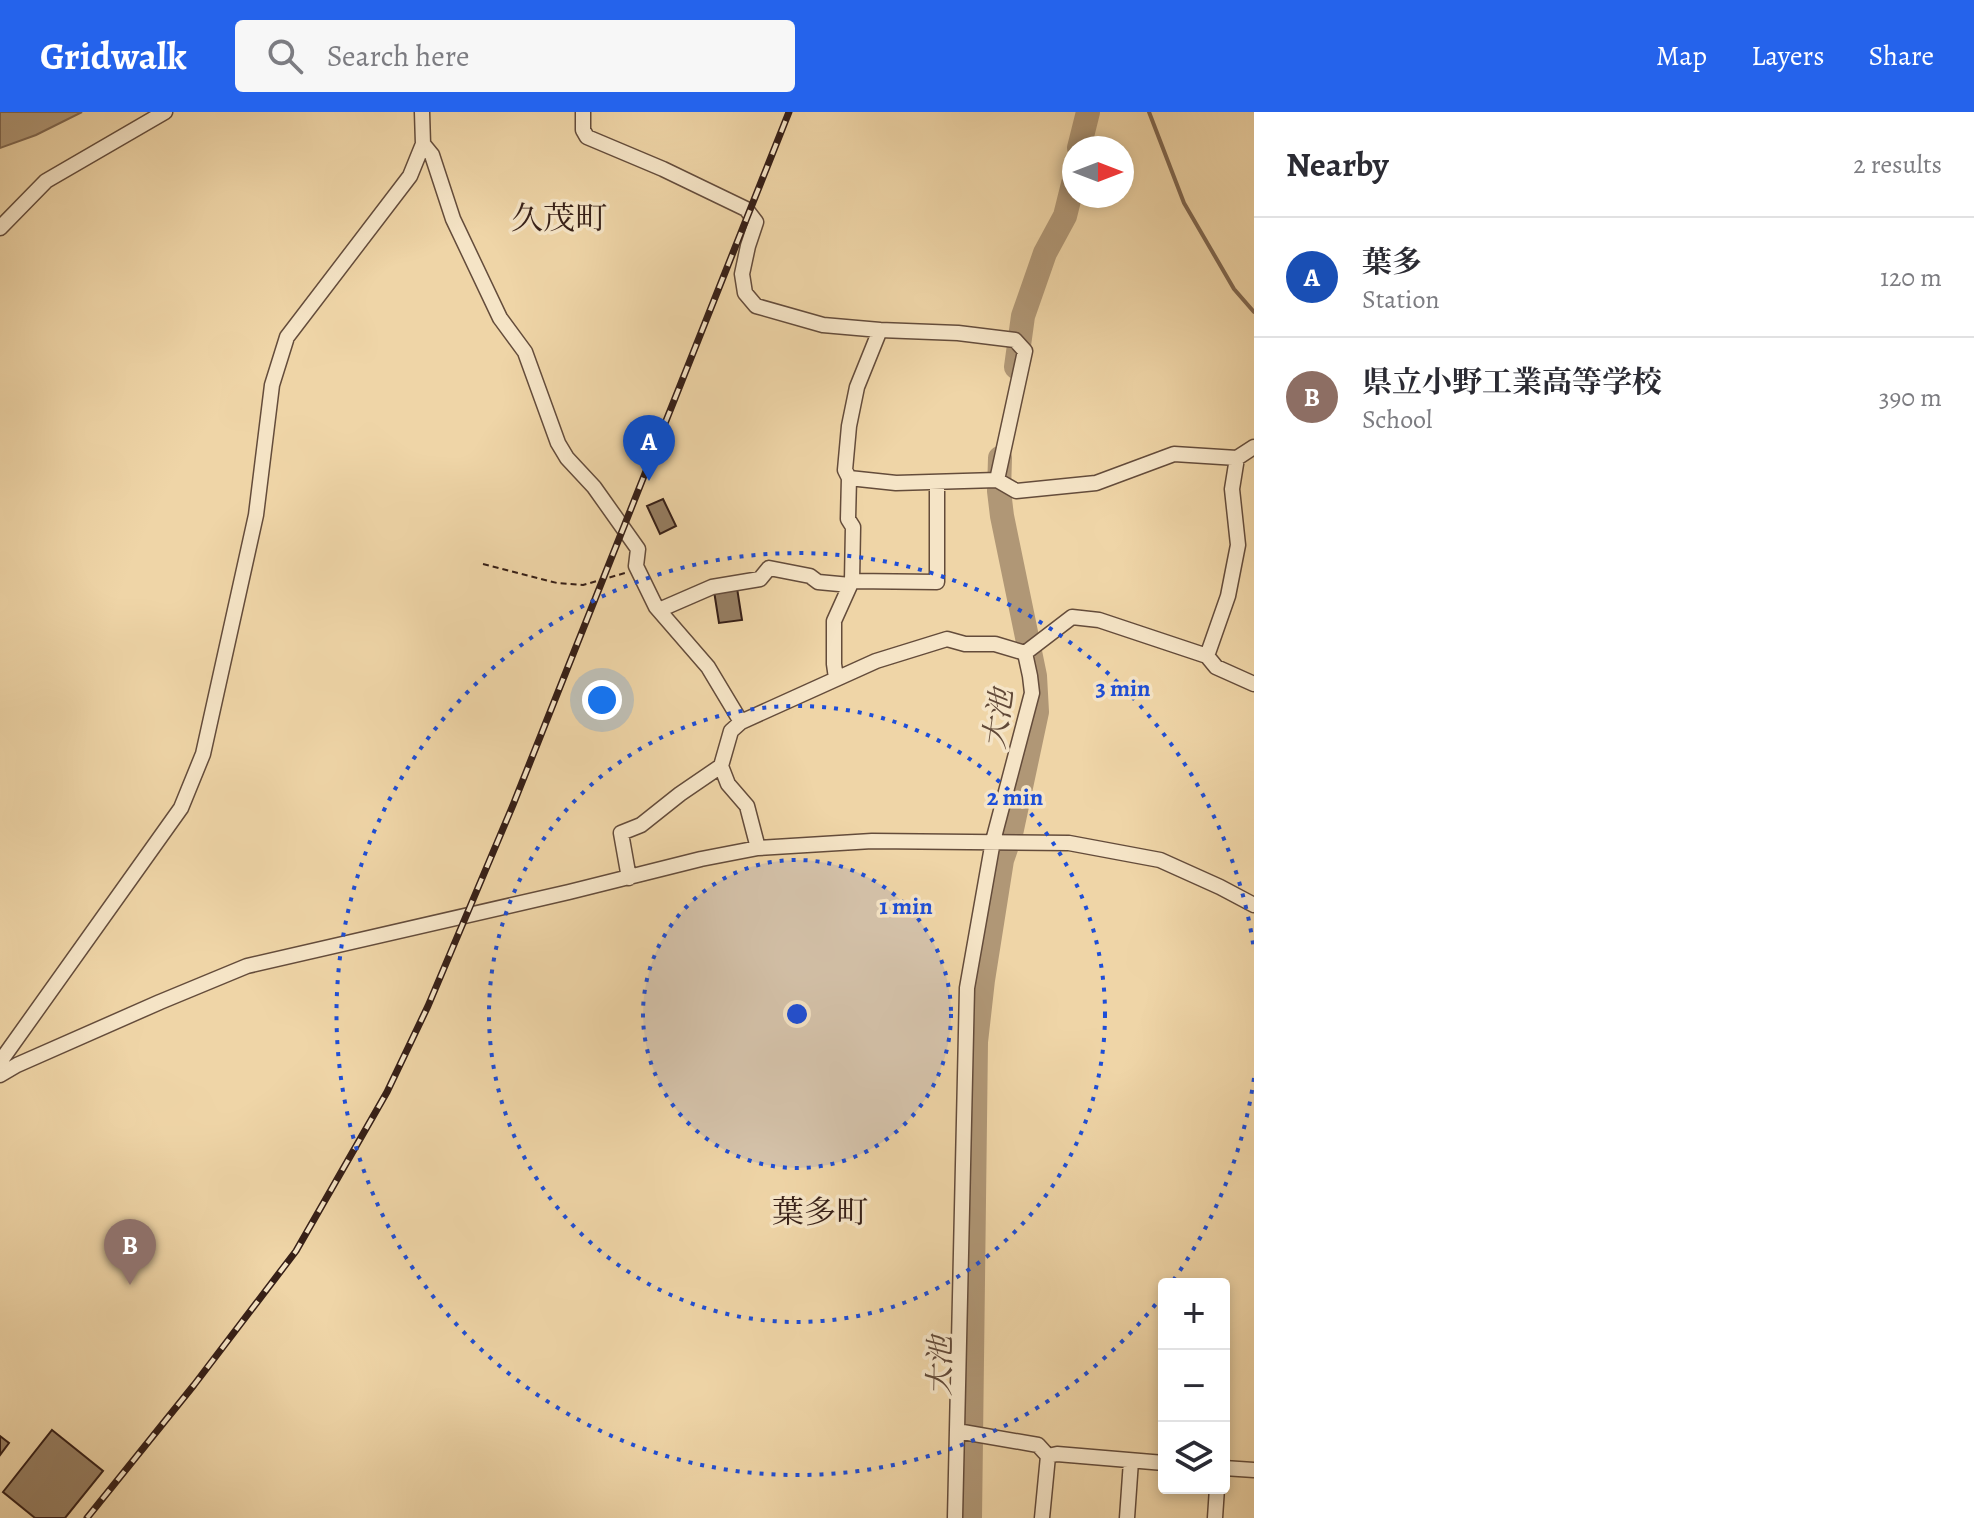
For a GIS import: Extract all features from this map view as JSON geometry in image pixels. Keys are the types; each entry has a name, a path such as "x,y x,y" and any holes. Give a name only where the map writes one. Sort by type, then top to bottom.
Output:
{"street":[{"path":"0,228 46,181 165,112"},
{"path":"0,1062 181,808 207,739 256,515 272,385 287,337 410,176 423,144 422,112"},
{"path":"583,112 583,130 587,137 746,209 756,222 742,274 745,293 756,306 823,325 958,333 1015,340 1025,351 997,480"},
{"path":"423,144 432,155 453,219 500,318 525,352 558,443 638,549 636,566 659,610 708,667 741,722"},
{"path":"836,678 834,621 851,583 853,527 848,519 849,478 845,470 849,426 857,387 880,330"},
{"path":"849,478 896,483 997,480 1016,491 1096,483 1174,454 1237,458 1254,447"},
{"path":"1207,656 1228,596 1238,545 1232,489 1237,458"},
{"path":"659,610 712,587 760,579 769,568 810,576 818,582 937,582 937,482"},
{"path":"1025,653 1072,617 1099,620 1207,656 1216,667 1254,684"},
{"path":"758,848 747,806 728,784 721,766 731,731 741,722 876,661 947,639 965,644 995,644 1025,653"},
{"path":"955,1518 967,988 993,841 1032,693 1025,653"},
{"path":"629,878 621,833 641,825 721,766"},
{"path":"0,1075 247,966 758,848 872,841 1069,843 1160,860 1254,905"},
{"path":"957,1431 1038,1445 1048,1456"},
{"path":"1048,1456 1057,1454 1158,1463"},
{"path":"1042,1518 1048,1456"},
{"path":"1127,1518 1131,1461"},
{"path":"1230,1468 1254,1470"},
{"path":"1215,1518 1217,1494"}],"path":[{"path":"483,564 557,583 583,585 623,574 636,566"}],"shaded area":[{"path":"0,112 82,112 36,135 0,148"}],"building":[{"path":"663,499 676,526 660,534 647,506"},
{"path":"737,588 742,620 719,623 714,591"},
{"path":"52,1430 103,1471 65,1518 35,1518 3,1492"},
{"path":"0,1436 9,1443 0,1455"}],"waterway":[{"name":"大池","path":"1082,136 1088,112"},
{"path":"1149,112 1184,203 1234,289 1254,312"},
{"name":"大池","path":"1016,367 1023,316 1045,253 1067,208"},
{"name":"大池","path":"970,1518 976,1042 1002,860 1011,834 1037,712 1035,676 1002,516 1000,458"}],"railway":[{"path":"87,1518 296,1251 387,1092 428,1006 513,805 789,112"}],"place":[{"name":"葉多","path":"649,481"},
{"name":"県立小野工業高等学校","path":"130,1285"}],"district":[{"name":"久茂町","path":"559,218"},
{"name":"葉多町","path":"820,1212"}]}
